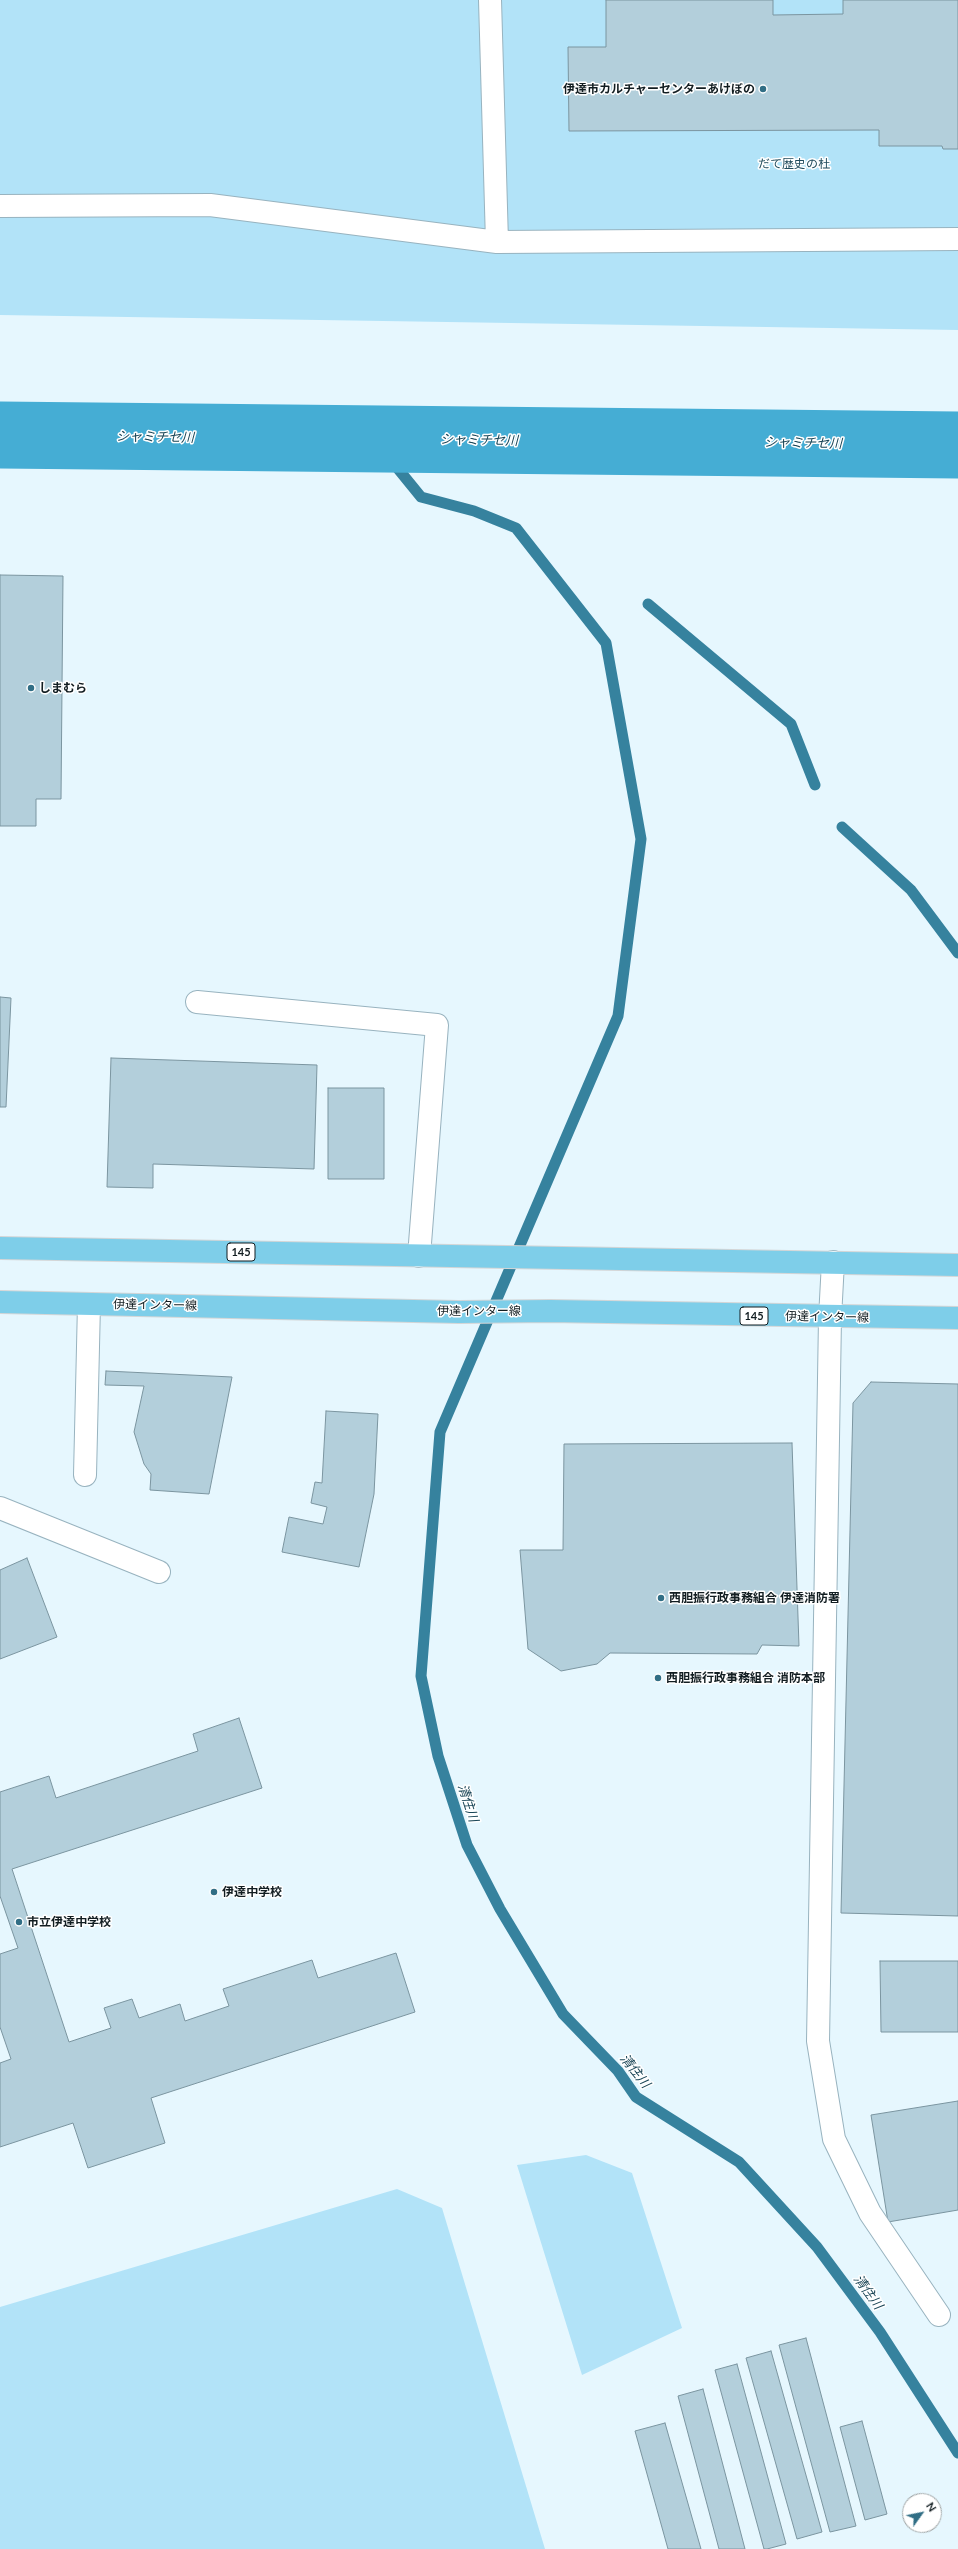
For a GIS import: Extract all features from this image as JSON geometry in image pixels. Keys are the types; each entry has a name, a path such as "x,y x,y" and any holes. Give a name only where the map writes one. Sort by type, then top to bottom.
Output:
{"main road":[{"name":"145","path":"0,1248 958,1265"},
{"name":"伊達インター線","path":"0,1302 459,1312 550,1311 830,1318 958,1318"}],"street":[{"path":"490,0 497,242"},
{"path":"0,206 210,205 497,242 958,239"},
{"path":"196,1002 437,1025 419,1256"},
{"path":"834,1262 830,1318 818,2042 834,2139 870,2213 939,2315"},
{"path":"85,1475 89,1304"},
{"path":"0,1508 159,1572"}],"green space":[{"name":"だて歴史の杜","path":"0,0 958,0 958,330 0,315"},
{"path":"586,2155 632,2173 682,2328 582,2375 517,2165"},
{"path":"397,2189 442,2208 545,2549 0,2549 0,2307"}],"building":[{"name":"伊達市カルチャーセンターあけぼの","path":"606,0 773,0 773,15 843,14 843,0 958,0 958,149 943,149 942,146 879,146 879,130 569,131 568,47 606,47"},
{"name":"しまむら","path":"0,575 63,576 61,799 36,799 36,826 0,826"},
{"path":"0,997 11,998 6,1107 0,1107"},
{"path":"111,1058 317,1065 314,1169 153,1164 153,1188 107,1187"},
{"path":"328,1088 384,1088 384,1179 328,1179"},
{"path":"106,1371 232,1377 209,1494 150,1490 151,1474 144,1464 134,1432 144,1386 105,1385"},
{"path":"871,1382 958,1384 958,1916 841,1913 853,1403"},
{"path":"326,1411 378,1414 374,1494 359,1567 282,1552 289,1517 323,1524 327,1507 311,1503 315,1482 322,1483"},
{"name":"西胆振行政事務組合 伊達消防署","path":"792,1443 799,1646 762,1645 757,1654 610,1653 597,1664 561,1671 528,1649 520,1550 563,1550 564,1444"},
{"path":"27,1558 57,1637 0,1659 0,1570"},
{"name":"市立伊達中学校","path":"239,1718 262,1788 12,1869 69,2042 111,2028 104,2008 132,1999 139,2018 180,2004 185,2021 229,2006 223,1989 312,1960 318,1978 396,1953 415,2012 151,2098 165,2143 88,2168 73,2123 0,2147 0,2063 11,2059 0,2027 0,1954 18,1948 0,1896 0,1792 49,1776 56,1798 198,1751 193,1734"},
{"path":"880,1961 958,1961 958,2032 881,2032"},
{"path":"958,2101 958,2210 888,2222 871,2115"},
{"path":"806,2338 856,2526 830,2532 779,2345"},
{"path":"771,2351 822,2532 797,2539 746,2358"},
{"path":"737,2364 786,2544 767,2549 764,2549 715,2370"},
{"path":"703,2389 745,2549 719,2549 678,2396"},
{"path":"862,2421 887,2514 865,2520 840,2427"},
{"path":"665,2423 701,2549 668,2549 635,2431"}],"waterway":[{"name":"シャミチセ川","path":"0,435 958,445"},
{"name":"清住川","path":"373,438 421,497 474,511 516,528 606,643 641,839 618,1016 440,1432 421,1676 438,1756 467,1845 500,1909 563,2014 618,2071 636,2097 739,2162 817,2247 880,2332 958,2453"},
{"path":"648,604 791,724 815,785"},
{"path":"842,827 911,890 958,953"}],"place":[{"name":"伊達市カルチャーセンターあけぼの","path":"763,89"},
{"name":"しまむら","path":"31,688"},
{"name":"西胆振行政事務組合 伊達消防署","path":"661,1598"},
{"name":"西胆振行政事務組合 消防本部","path":"658,1678"},
{"name":"伊達中学校","path":"214,1892"},
{"name":"市立伊達中学校","path":"19,1922"}]}
